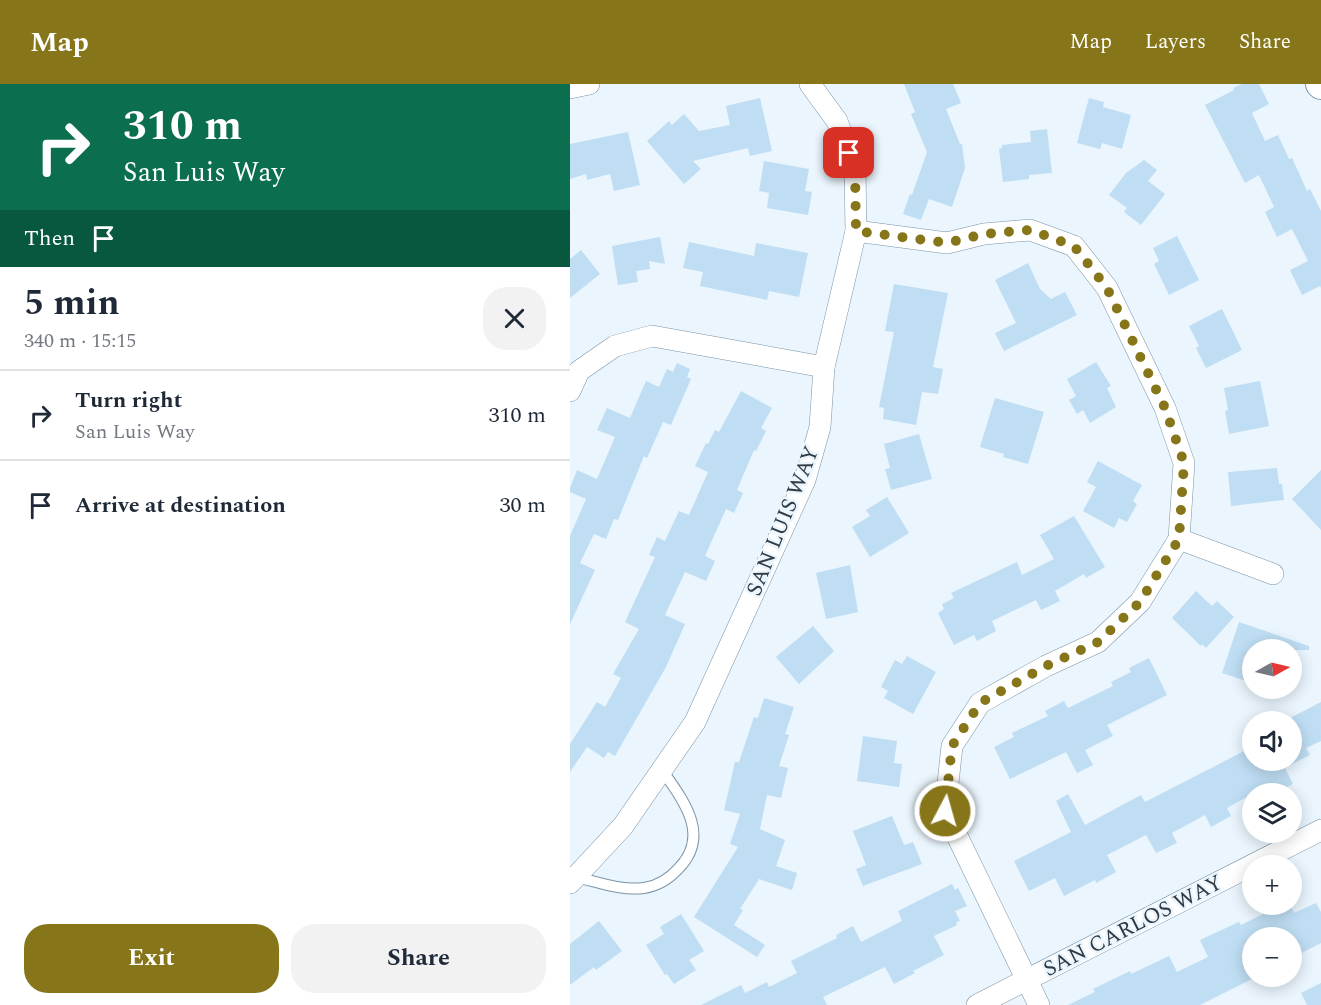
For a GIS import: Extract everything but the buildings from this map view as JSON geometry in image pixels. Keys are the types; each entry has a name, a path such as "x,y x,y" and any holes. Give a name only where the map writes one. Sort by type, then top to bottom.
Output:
{"street":[{"path":"570,88 589,84"},
{"name":"SAN LUIS WAY","path":"573,880 623,826 695,722 805,480 820,427 824,367 856,231 855,169 837,121 810,84"},
{"path":"856,231 947,243 984,234 1030,230 1074,246 1107,288 1165,408 1184,463 1179,539 1140,602 1098,642 1046,666 980,703 952,746 945,811 1039,1005"},
{"path":"570,391 579,371 615,345 652,336 824,367"},
{"path":"1179,539 1273,574"},
{"name":"SAN CARLOS WAY","path":"977,1005 1321,830"}],"lane":[{"path":"573,880 619,888 645,888 669,879 688,858 694,832 686,804 662,770"}],"route":[{"path":"849,153 855,169 856,231 947,243 984,234 1030,230 1074,246 1107,288 1165,408 1184,463 1179,539 1140,602 1098,642 1046,666 980,703 952,746 945,811"}]}
